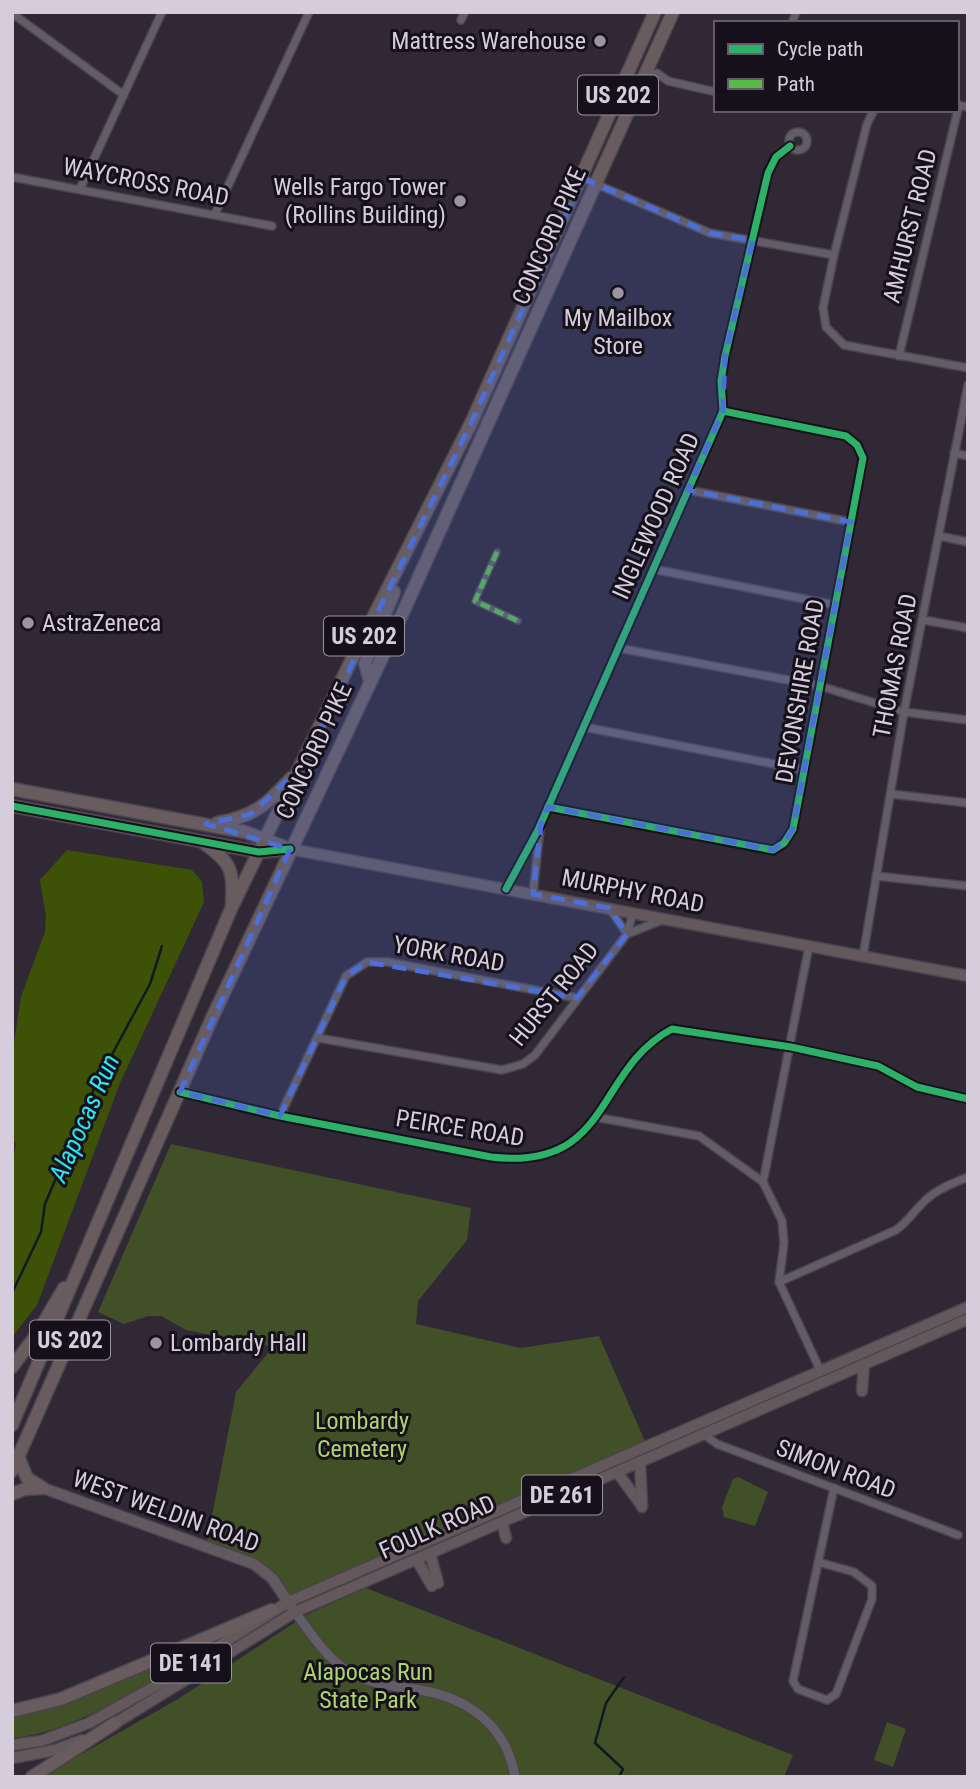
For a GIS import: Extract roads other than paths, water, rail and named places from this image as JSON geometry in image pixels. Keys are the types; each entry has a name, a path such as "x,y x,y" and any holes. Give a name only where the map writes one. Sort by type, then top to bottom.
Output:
{"highway":[{"name":"CONCORD PIKE","path":"12,1425 231,909 477,410 655,12"},
{"name":"CONCORD PIKE","path":"12,1471 290,849 370,681 673,12"},
{"path":"370,681 365,663 411,546"},
{"path":"206,824 251,814 263,807 301,767"},
{"path":"12,789 206,824 266,838 290,849"},
{"path":"12,806 259,852 290,849"},
{"path":"201,841 229,865 232,877 231,909"},
{"path":"12,1367 48,1317 89,1241"},
{"path":"18,1456 27,1478 43,1488"},
{"path":"12,1494 25,1489 43,1488"},
{"path":"12,1711 61,1699 272,1610"},
{"path":"32,1777 115,1723"}],"main road":[{"name":"MURPHY ROAD","path":"290,849 968,976"},
{"name":"FOULK ROAD","path":"12,1745 49,1739 89,1723 159,1684 288,1602 558,1491 968,1307"},
{"name":"FOULK ROAD","path":"12,1758 55,1750 115,1723 295,1612 502,1522 558,1491 617,1472 968,1319"},
{"path":"862,1391 864,1364"},
{"path":"617,1472 642,1507 640,1462"},
{"name":"WEST WELDIN ROAD","path":"43,1488 254,1564 267,1572 295,1612"},
{"path":"502,1522 506,1538"},
{"path":"416,1559 435,1585 430,1553"}],"street":[{"path":"80,189 162,12"},
{"path":"215,214 309,12"},
{"path":"13,14 124,95"},
{"path":"643,78 657,73 668,81 714,92"},
{"name":"AMHURST ROAD","path":"899,356 961,106"},
{"path":"873,112 867,124 825,291 826,327 844,345 968,368"},
{"name":"INGLEWOOD ROAD","path":"506,889 541,825 723,411 721,382 725,356 770,168 776,157 790,146"},
{"name":"WAYCROSS ROAD","path":"12,177 272,226"},
{"path":"582,178 710,233 834,256"},
{"name":"THOMAS ROAD","path":"863,956 904,712 968,385"},
{"name":"DEVONSHIRE ROAD","path":"548,807 774,850 784,844 793,829 863,458 857,445 846,436 723,411"},
{"path":"954,453 968,456"},
{"path":"688,491 851,522"},
{"path":"939,537 968,542"},
{"path":"497,552 475,601 518,621"},
{"path":"653,569 835,605"},
{"path":"924,620 968,628"},
{"path":"618,649 820,686 904,712 968,720"},
{"path":"584,727 805,770"},
{"path":"891,794 968,803"},
{"name":"INGLEWOOD ROAD","path":"533,894 541,825"},
{"path":"876,876 968,886"},
{"path":"609,908 627,934 665,919"},
{"name":"HURST ROAD","path":"318,1038 502,1070 523,1064 535,1055 627,934 633,912"},
{"path":"763,1182 809,946"},
{"name":"YORK ROAD","path":"280,1116 346,976 355,968 376,961 576,998"},
{"name":"PEIRCE ROAD","path":"180,1092 280,1116 517,1160 540,1158 561,1150 595,1118 640,1056 659,1036 672,1029 791,1047 878,1066 926,1091 968,1099"},
{"path":"595,1118 699,1136 763,1182 782,1220 784,1243 779,1282 821,1371 830,1379"},
{"path":"779,1282 896,1230 911,1220 924,1201 936,1192 968,1177"},
{"name":"SIMON ROAD","path":"703,1434 717,1444 958,1535"},
{"path":"818,1562 854,1572 872,1586 872,1599 836,1694 827,1700 798,1689 793,1681 818,1562 834,1488"},
{"name":"WEST WELDIN ROAD","path":"295,1612 325,1652 352,1673 375,1683 452,1698 477,1711 506,1746 515,1777"}],"waterway":[{"name":"Alapocas Run","path":"12,1293 41,1232 45,1204 95,1086 150,984 162,946"},
{"path":"619,1777 623,1769 595,1743 606,1703 624,1677"}],"place":[{"name":"Mattress Warehouse","path":"600,41"},
{"name":"Wells Fargo Tower (Rollins Building)","path":"460,201"},
{"name":"My Mailbox Store","path":"618,293"},
{"name":"AstraZeneca","path":"28,623"},
{"name":"Lombardy Hall","path":"156,1343"}],"park label":[{"name":"Lombardy Cemetery","path":"362,1435"},
{"name":"Alapocas Run State Park","path":"368,1686"}]}
